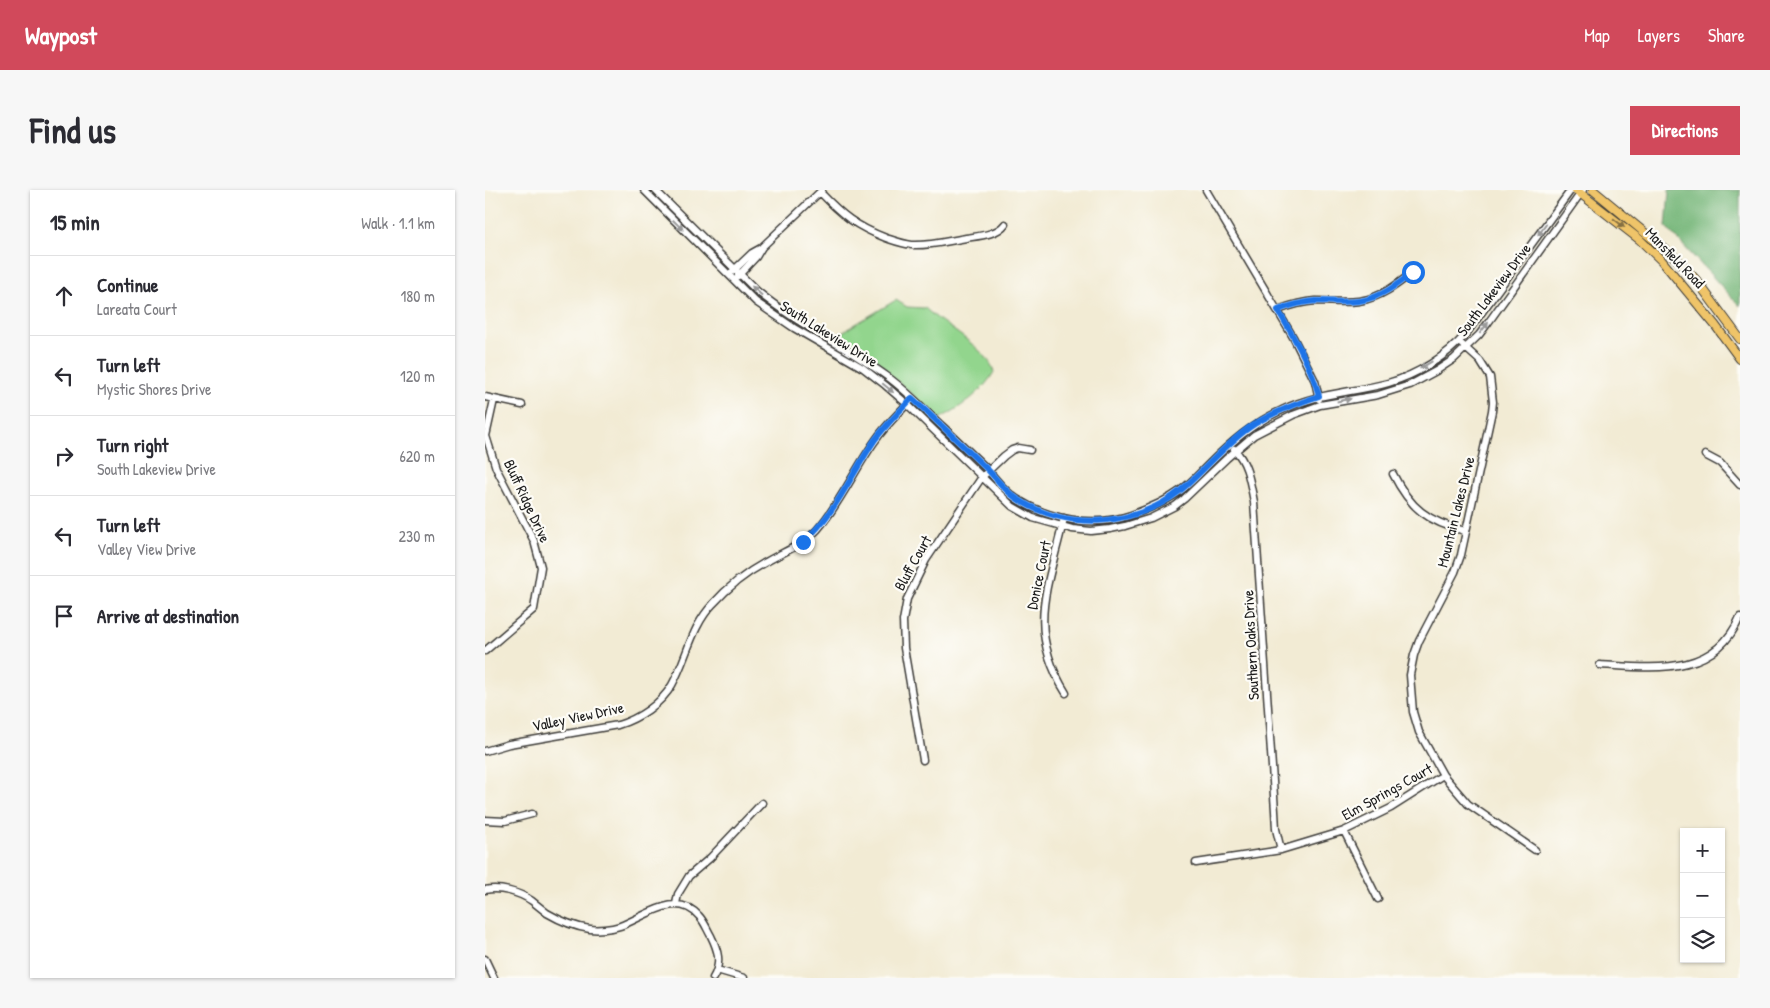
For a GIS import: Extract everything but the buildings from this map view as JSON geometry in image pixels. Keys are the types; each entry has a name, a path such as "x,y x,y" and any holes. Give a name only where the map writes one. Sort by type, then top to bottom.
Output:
{"main road":[{"name":"Mansfield Road","path":"1593,190 1678,260 1697,281 1740,339"},
{"name":"Mansfield Road","path":"1580,191 1639,239 1662,261 1699,303 1740,359"}],"street":[{"name":"South Lakeview Drive","path":"644,190 756,302 774,316 863,368 907,404 1012,506 1024,514 1062,528 1091,531 1110,529 1151,518 1175,506 1235,450 1254,435 1275,423 1320,405 1378,395 1410,385 1454,360 1488,323 1580,191"},
{"name":"South Lakeview Drive","path":"655,190 737,272 776,306 861,357 902,388 989,471 1003,488 1035,509 1077,521 1103,521 1129,516 1159,504 1181,490 1250,427 1266,418 1297,403 1319,396 1401,379 1430,363 1459,342 1571,190"},
{"path":"1206,190 1278,310 1308,365 1315,381 1320,405"},
{"path":"731,278 756,257 762,247 821,191 833,206 853,223 875,234 906,244 934,244 981,236 998,230 1005,224"},
{"path":"1278,310 1293,304 1316,301 1361,301 1396,286 1413,272"},
{"path":"821,344 825,336"},
{"name":"Mountain Lakes Drive","path":"1459,342 1480,360 1490,377 1493,402 1492,411 1461,555 1455,572 1413,655 1410,675 1413,712 1419,732 1443,775 1468,804 1535,850"},
{"path":"485,397 522,405"},
{"name":"Valley View Drive","path":"485,751 509,744 618,725 648,710 671,686 698,624 711,605 734,583 765,562 803,542 816,530 831,512 875,441 912,398"},
{"name":"Bluff Ridge Drive","path":"485,651 534,609 541,567 534,541 495,468 486,436 494,400"},
{"name":"Southern Oaks Drive","path":"1229,445 1235,450 1248,472 1254,502 1276,830 1281,850"},
{"name":"Bluff Court","path":"923,760 904,648 904,612 911,590 926,560 981,477 1012,450 1018,448 1030,450"},
{"path":"1705,455 1720,463 1740,485"},
{"path":"1393,474 1411,504 1436,522 1465,531"},
{"name":"Donice Court","path":"1064,518 1045,592 1042,619 1045,644 1050,662 1057,680 1066,694"},
{"path":"1601,665 1659,668 1695,662 1721,645 1740,618"},
{"name":"Elm Springs Court","path":"1196,863 1281,850 1344,831 1391,808 1443,775"},
{"path":"676,904 678,894 689,876 710,858 762,803"},
{"path":"485,820 505,821 532,814"},
{"path":"1344,831 1378,899"},
{"path":"485,890 498,888 513,892 562,920 590,929 617,927 661,907 676,904 687,906 701,918 716,946 719,955 717,970 713,978"},
{"path":"485,959 494,978"},
{"path":"717,970 744,978"}],"green space":[{"path":"1669,190 1740,190 1740,306 1666,227"},
{"path":"896,300 907,307 925,308 983,354 994,372 983,387 970,399 939,419 889,375 863,355 834,337"}],"route":[{"path":"803,542 831,512 861,461 881,432 912,398 989,471 1003,488 1035,509 1068,519 1103,521 1129,516 1159,504 1189,484 1250,427 1281,410 1319,396 1308,365 1278,310 1293,304 1316,301 1361,301 1396,286 1413,272"}]}
